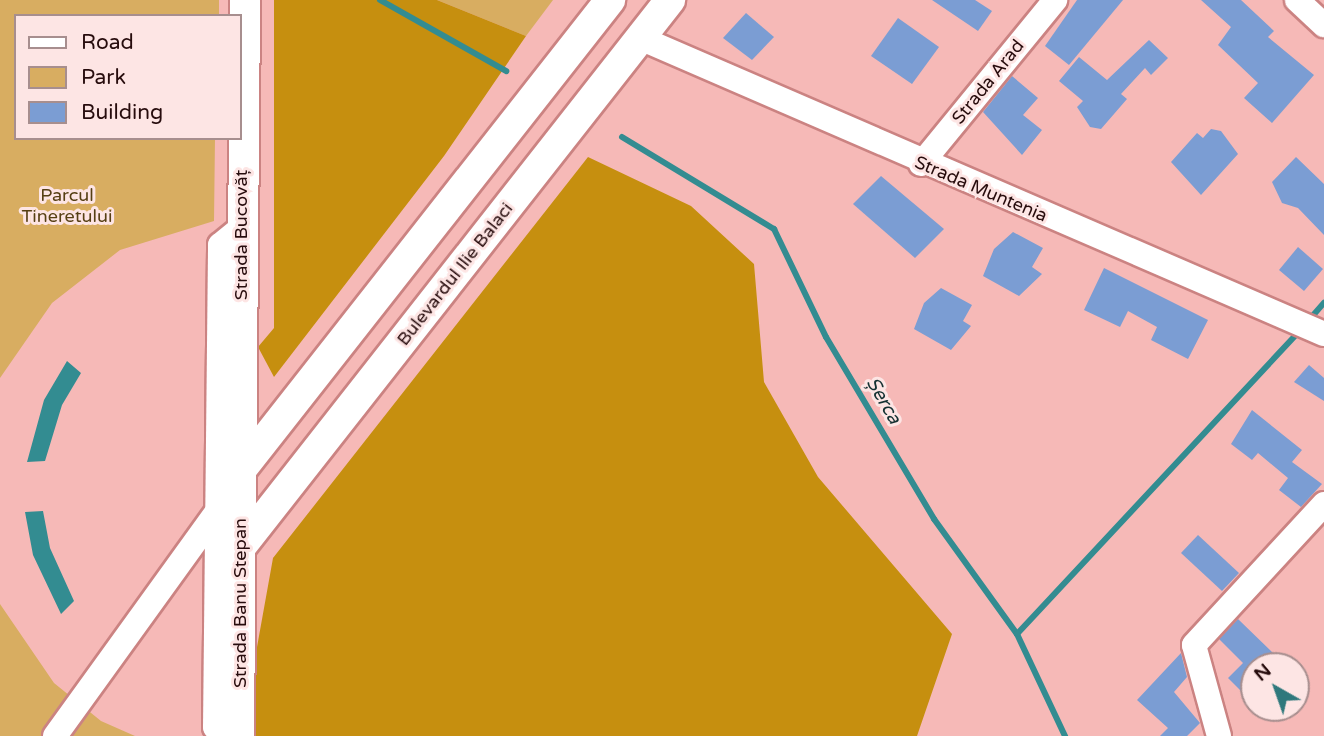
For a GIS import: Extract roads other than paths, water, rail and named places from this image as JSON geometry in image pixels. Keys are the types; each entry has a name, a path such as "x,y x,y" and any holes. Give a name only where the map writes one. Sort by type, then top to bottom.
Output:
{"main road":[{"name":"Strada Bucovăț","path":"242,137 245,0"},
{"path":"241,470 610,0"},
{"name":"Bulevardul Ilie Balaci","path":"240,548 670,0"},
{"name":"Strada Bucovăț","path":"241,470 242,140"},
{"name":"Strada Banu Stepan","path":"239,736 241,470"}],"street":[{"name":"Strada Arad","path":"921,164 1055,0"},
{"path":"1297,0 1324,25"},
{"name":"Strada Muntenia","path":"640,38 921,164 1324,334"},
{"path":"226,736 215,727 220,245 240,229"},
{"path":"55,736 217,513 241,470"},
{"path":"1219,736 1194,646 1324,504"}],"water":[{"path":"67,361 81,373 62,405 45,461 27,462 44,400"},
{"path":"43,511 50,548 74,601 61,614 33,555 25,512"}],"waterway":[{"name":"Șerca","path":"380,0 506,71"},
{"name":"Șerca","path":"622,137 774,229 826,337 934,519 1017,634 1065,736"},
{"path":"1309,320 1324,303"},
{"path":"1017,634 1300,331"}],"park label":[{"name":"Parcul Tineretului","path":"67,206"}]}
